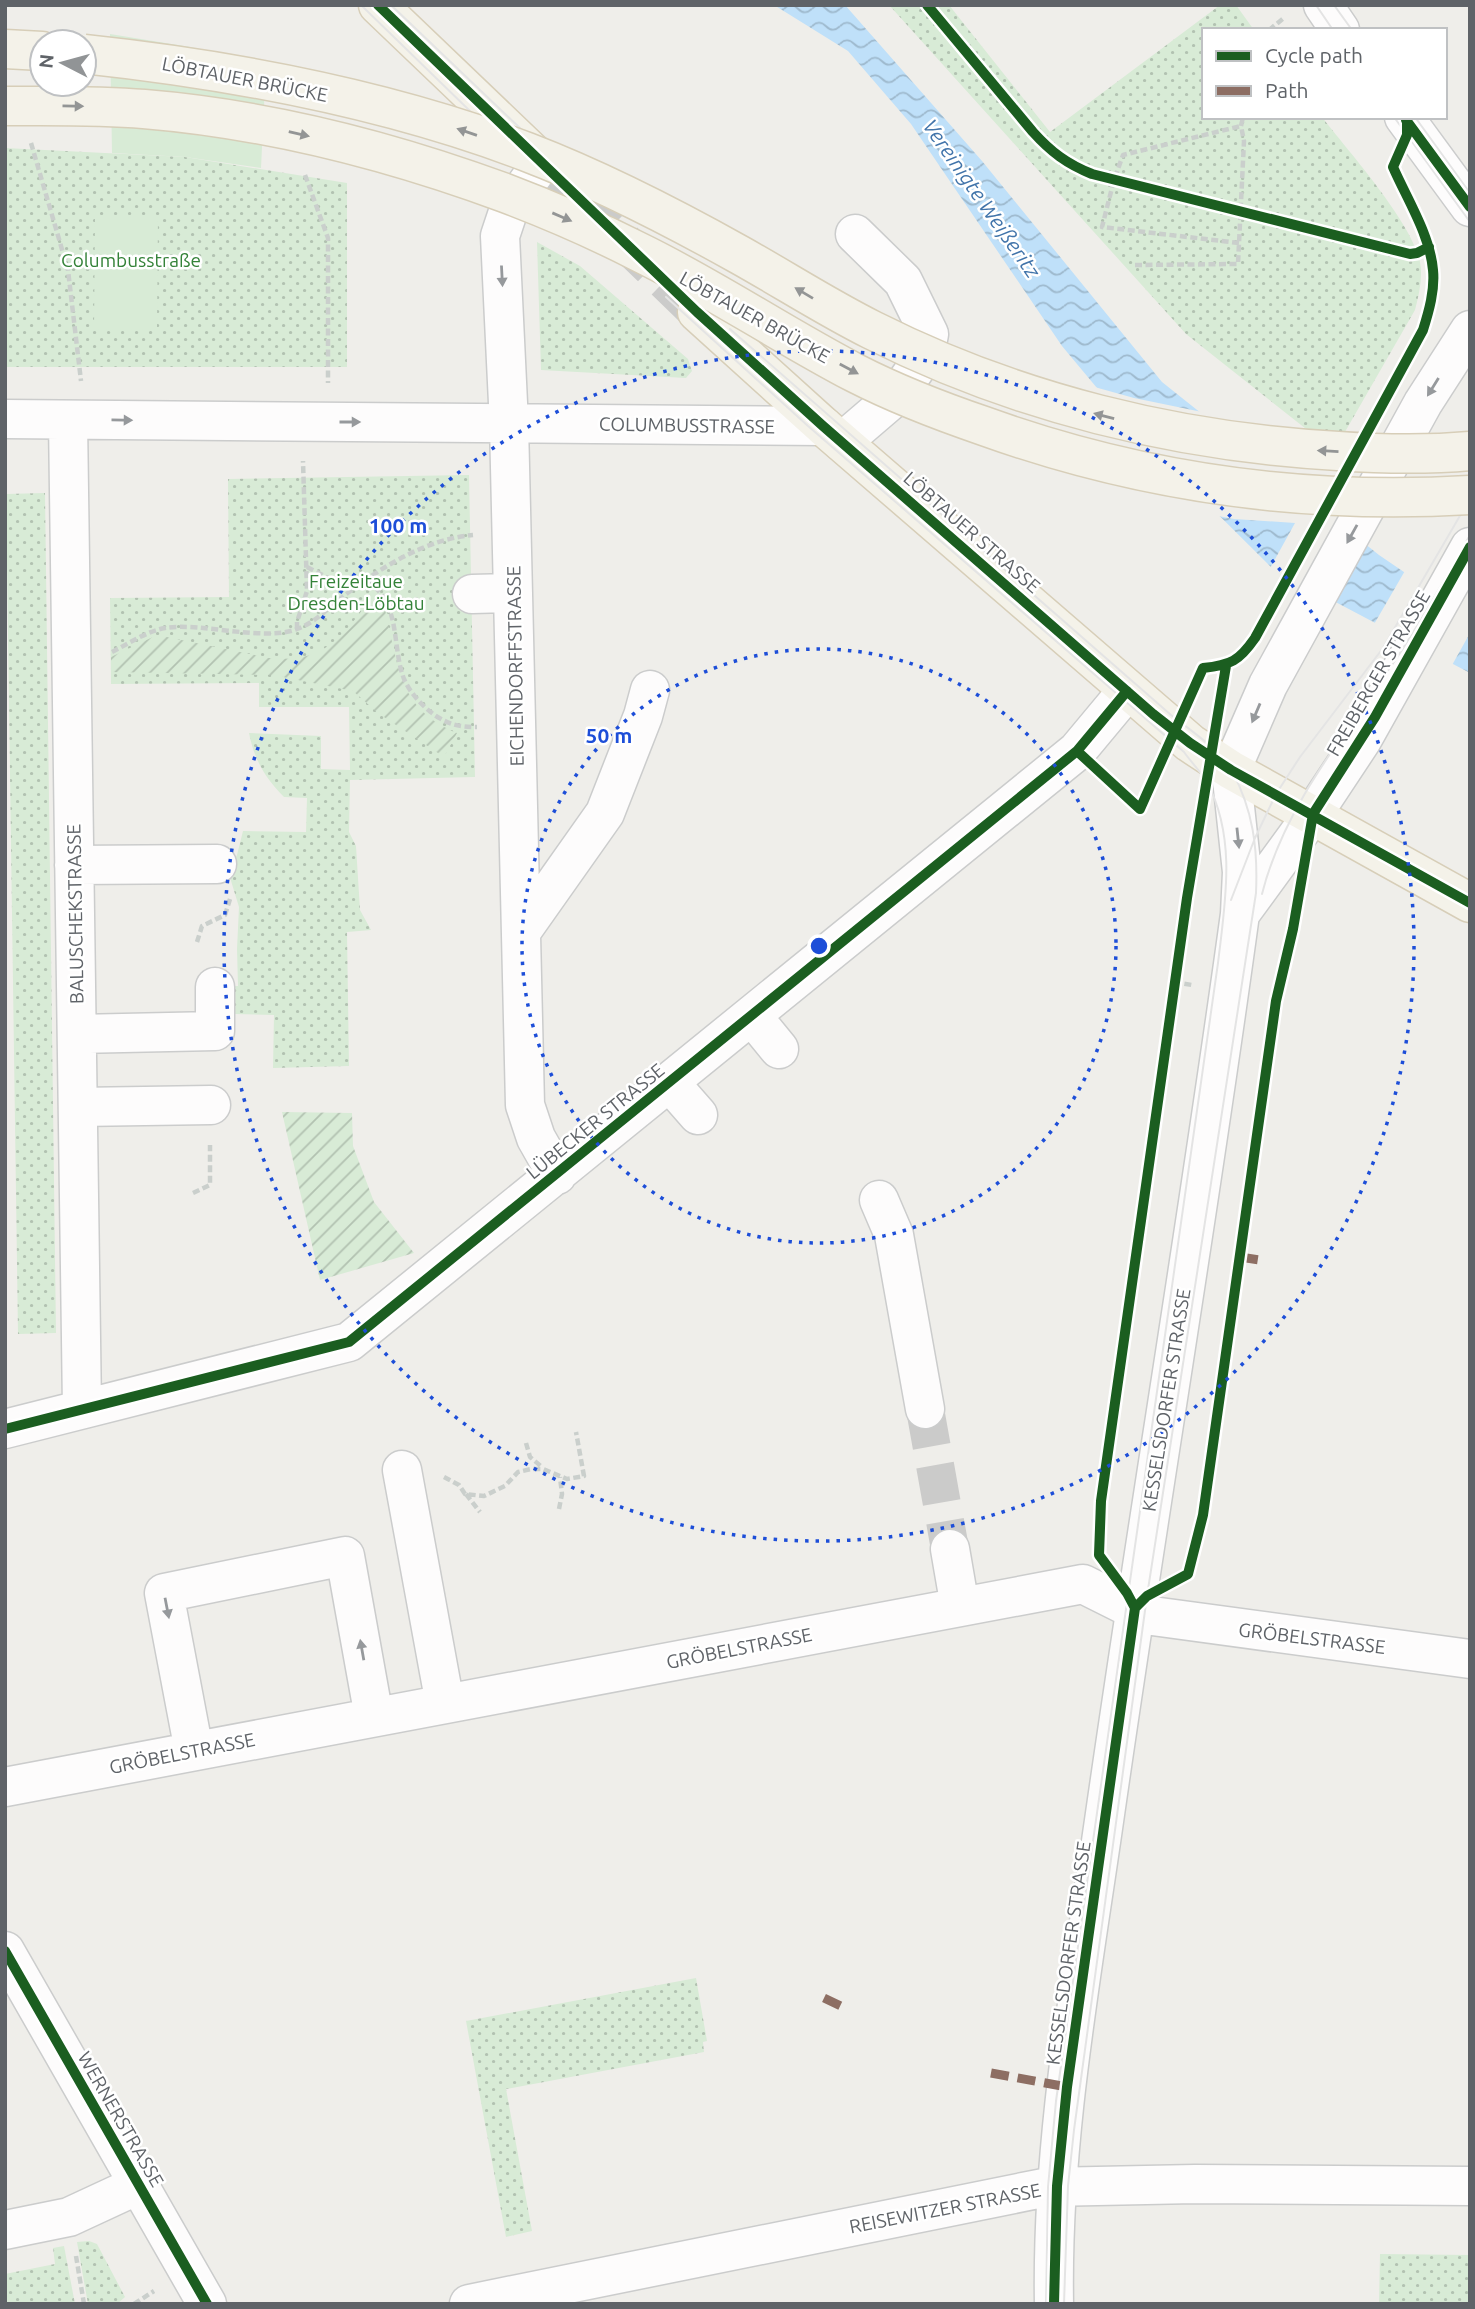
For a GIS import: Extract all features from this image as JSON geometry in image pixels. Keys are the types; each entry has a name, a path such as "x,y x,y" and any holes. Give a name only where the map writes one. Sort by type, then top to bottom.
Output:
{"main road":[{"path":"378,5 542,162"},
{"path":"5,49 28,50"},
{"name":"LÖBTAUER BRÜCKE","path":"98,55 286,83 436,122 527,152 668,216 875,331 959,370 1042,399 1120,421 1246,443 1371,453 1470,451"},
{"name":"LÖBTAUER BRÜCKE","path":"5,106 144,109 222,118 319,138 425,166 506,193 641,252 859,375 937,409 1023,440 1101,463 1234,488 1295,495 1363,498 1470,495"},
{"name":"LÖBTAUER STRASSE","path":"697,312 832,434 1190,743 1231,770 1470,903"}],"street":[{"path":"1323,5 1339,28"},
{"path":"1405,119 1470,207"},
{"name":"EICHENDORFFSTRASSE","path":"542,162 509,209 500,236 509,424 525,1105 536,1138 557,1175"},
{"path":"832,434 898,394 925,355 929,334 903,281 855,234"},
{"path":"1231,770 1268,685 1423,402 1470,330"},
{"name":"COLUMBUSSTRASSE","path":"5,419 509,424 832,434"},
{"name":"BALUSCHEKSTRASSE","path":"75,420 71,653 82,1409"},
{"name":"FREIBERGER STRASSE","path":"1313,814 1375,717 1470,547"},
{"path":"472,594 513,593"},
{"path":"521,932 605,813 643,716 650,690"},
{"name":"LÜBECKER STRASSE","path":"5,1429 349,1342 1077,751 1127,691"},
{"name":"KESSELSDORFER STRASSE","path":"1054,2304 1057,2186 1070,2060 1240,914 1242,872 1231,770"},
{"name":"KESSELSDORFER STRASSE","path":"1240,914 1313,814"},
{"path":"74,865 217,864"},
{"path":"77,1034 215,1031 215,987"},
{"path":"752,1016 779,1049"},
{"path":"670,1083 698,1115"},
{"path":"78,1107 211,1105"},
{"path":"879,1200 894,1235 925,1409"},
{"path":"420,1472 445,1704"},
{"path":"950,1549 960,1607"},
{"path":"194,1751 164,1593 345,1556 374,1717"},
{"name":"GRÖBELSTRASSE","path":"5,1787 1083,1584 1145,1615 1470,1659"},
{"name":"WERNERSTRASSE","path":"5,1951 207,2304"},
{"name":"REISEWITZER STRASSE","path":"469,2304 1057,2186 1195,2183 1470,2186"},
{"path":"5,2230 69,2217 138,2185"}],"path":[{"path":"1135,265 1238,264 1244,141 1243,119"},
{"path":"1239,243 1102,228 1123,155 1241,126"},
{"path":"29,136 68,270 81,367 75,420"},
{"path":"297,629 307,591 303,479 316,422 328,238 304,175"},
{"path":"71,653 111,652 166,628 268,633 297,629 311,622 351,590 415,550 456,537 512,534"},
{"path":"307,567 351,590"},
{"path":"366,581 383,594 390,613 404,678 427,710 446,723 459,727 516,725"},
{"path":"193,1193 210,1185 211,1105"},
{"path":"526,1443 530,1457 543,1469 567,1479 584,1476 576,1432"},
{"path":"465,1494 484,1496 505,1486 518,1472 543,1469"},
{"path":"420,1472 459,1485 480,1512"},
{"path":"559,1509 562,1494 560,1476"},
{"path":"69,2217 84,2304"}],"green space":[{"path":"889,5 949,5 1050,132 1220,5 1236,5 1253,28 1202,28 1202,119 1324,119 1405,227 1420,262 1421,280 1415,310 1334,451 1186,334"},
{"path":"110,34 190,47 266,64 261,168 185,157 112,153"},
{"name":"Columbusstraße","path":"5,148 185,157 347,183 347,367 5,367"},
{"path":"95,216 158,216 157,330 94,329"},
{"path":"537,242 580,266 688,359 692,371 686,378 541,370"},
{"name":"Freizeitaue Dresden-Löbtau","path":"469,475 475,777 350,780 349,832 356,846 360,910 371,930 347,932 349,1066 273,1068 274,1015 235,1014 239,907 228,871 237,855 243,831 306,832 307,798 284,797 277,790 257,760 249,733 321,736 321,769 350,770 349,707 259,707 259,683 111,684 110,598 229,597 228,479"},
{"path":"45,493 56,1333 18,1334 6,494"},
{"path":"376,592 385,609 397,663 408,691 426,714 457,733 444,757 378,713 353,691 273,675 111,672 111,657 157,635 269,658 306,656 320,651 343,633"},
{"path":"282,1112 352,1113 353,1146 374,1202 414,1253 320,1280"},
{"path":"696,1978 707,2041 703,2042 704,2052 506,2089 532,2231 506,2237 466,2021"},
{"path":"89,2241 97,2244 125,2297 117,2304 88,2304 77,2242"},
{"path":"64,2246 75,2304 5,2304 5,2274 55,2264 53,2248"},
{"path":"1380,2254 1470,2255 1470,2304 1379,2304"}],"water":[{"name":"Vereinigte Weißeritz","path":"774,5 845,5 982,161 1162,382 1379,555 1470,617 1470,673 1273,569 1127,424 1062,346 911,124 848,51"}],"pier":[{"path":"1091,386 1207,413 1367,541 1332,604 1269,570 1295,523 1213,515 1124,426"},
{"path":"1406,569 1470,613 1470,633 1451,667 1373,626"}],"tunnel":[{"path":"542,162 697,312"},
{"path":"925,1409 950,1549"}],"tram line":[{"path":"361,5 471,112"},
{"path":"391,5 522,130"},
{"path":"1316,5 1332,28"},
{"path":"1334,5 1351,28"},
{"path":"1395,119 1470,222"},
{"path":"1416,119 1470,193"},
{"path":"666,297 808,426 1184,752 1207,782 1222,826 1226,848 1226,894 1218,963 1056,2101 1048,2187 1046,2304"},
{"path":"730,329 1171,715 1213,748 1232,771 1245,800 1253,830 1256,893 1147,1596 1074,2130 1068,2186 1064,2304"},
{"path":"1231,900 1255,838 1276,794 1300,757 1383,648 1461,514"},
{"path":"1262,894 1272,862 1301,800 1406,644 1470,535"}],"marked path":[{"path":"1240,1257 1266,1261"},
{"path":"824,1998 843,2007"},
{"path":"991,2073 1067,2087"}],"cycle path":[{"path":"378,5 697,312 823,426 1153,714 1231,770 1470,903"},
{"path":"927,5 1040,139 1060,157 1083,170 1410,254 1429,247"},
{"path":"1406,120 1470,207"},
{"path":"1077,751 1140,809 1203,668 1234,660 1255,638 1423,330 1432,293 1431,257 1423,230 1393,167 1407,135 1407,122"},
{"path":"1226,666 1187,898 1101,1501 1099,1555 1135,1608 1147,1596 1188,1574 1203,1515 1276,1001 1293,929 1313,814 1375,717 1470,547"},
{"path":"5,1429 349,1342 1077,751 1127,691"},
{"path":"1054,2304 1057,2186 1067,2087 1135,1608"},
{"path":"5,1951 207,2304"}]}
